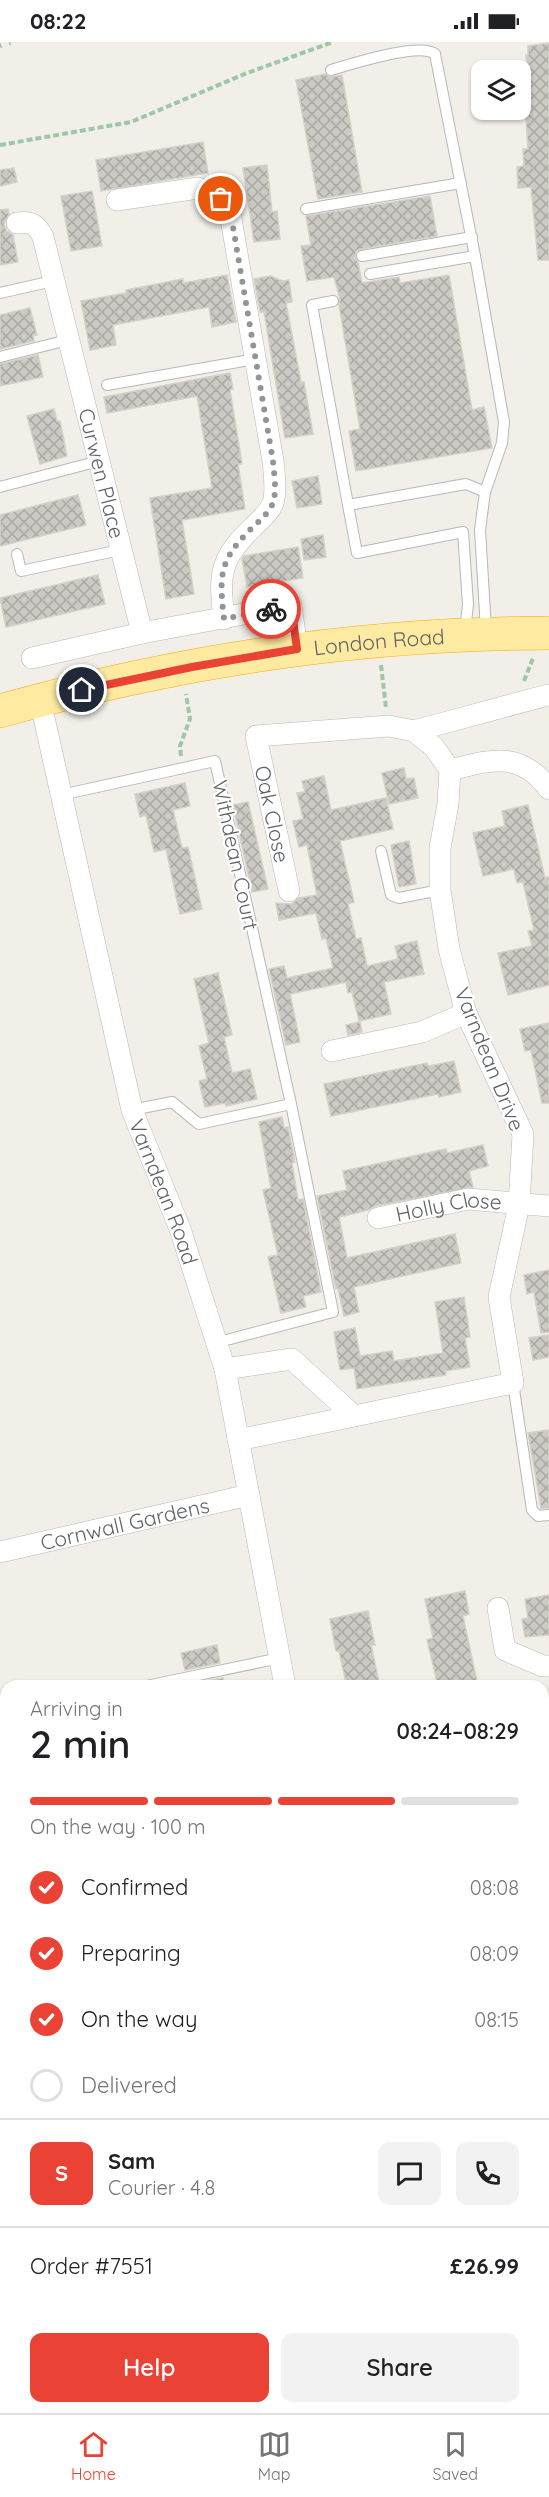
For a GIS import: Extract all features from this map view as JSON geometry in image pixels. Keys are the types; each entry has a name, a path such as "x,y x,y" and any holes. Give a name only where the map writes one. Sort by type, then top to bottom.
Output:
{"highway":[{"name":"London Road","path":"0,711 192,667 297,649 377,640 475,634 549,633"}],"street":[{"path":"117,200 198,188 207,190 221,199 230,213 273,461 275,493 273,504 266,515 234,546 227,558 221,582 224,619"},
{"name":"Curwen Place","path":"17,223 27,222 37,226 43,237 142,633"},
{"path":"32,658 142,633 291,605 297,649"},
{"path":"389,726 414,731 548,695"},
{"name":"Varndean Road","path":"40,700 132,1110 180,1229 225,1369 284,1680"},
{"name":"Oak Close","path":"289,891 256,736 389,726"},
{"path":"414,731 434,747 450,770 487,761 508,760 527,767 540,777 549,789"},
{"name":"Varndean Drive","path":"450,770 448,804 440,848 440,890 449,949 466,1013 523,1134 519,1205 499,1297 513,1383"},
{"path":"332,1051 422,1032 466,1013"},
{"name":"Holly Close","path":"378,1218 468,1199 549,1206"},
{"path":"225,1369 292,1359 354,1416"},
{"path":"238,1440 513,1383"},
{"name":"Cornwall Gardens","path":"0,1552 249,1495"},
{"path":"498,1608 505,1650 543,1666 549,1666"}],"lane":[{"path":"331,70 388,53 425,49 432,51 438,58 504,422 502,443 485,492 480,530 475,634"},
{"path":"306,209 461,183"},
{"path":"362,256 472,237"},
{"path":"370,274 475,256"},
{"path":"0,293 53,281"},
{"path":"333,301 312,305 357,553 463,532 468,604 475,634"},
{"path":"0,357 68,340"},
{"path":"107,385 256,359"},
{"path":"0,487 99,461"},
{"path":"348,505 466,484 485,492"},
{"path":"17,554 21,572 120,550"},
{"name":"Withdean Court","path":"61,795 215,761 291,1104 333,1312 215,1343"},
{"path":"381,851 391,895 399,898 440,890"},
{"path":"132,1110 171,1102 199,1124 291,1104"},
{"path":"513,1383 532,1510 538,1516 549,1515"},
{"path":"175,1680 280,1658"}],"path":[{"path":"0,145 131,122 247,73 333,42"},
{"path":"377,640 389,726"},
{"path":"183,768 180,746 190,719 187,697"}],"building":[{"path":"549,43 549,260 538,260 531,187 518,188 517,167 524,166 523,149 528,149 526,120 531,120 531,60 526,60 528,46"},
{"path":"325,74 330,77 342,75 362,192 318,199 296,80"},
{"path":"203,142 208,173 101,191 96,160"},
{"path":"267,165 272,212 277,211 280,239 254,242 243,168"},
{"path":"14,168 17,182 0,186 0,170"},
{"path":"92,191 102,246 71,251 61,196"},
{"path":"430,196 437,236 361,249 356,251 355,258 358,262 362,283 399,277 400,283 449,275 472,410 484,407 492,448 356,471 349,431 360,429 339,305 340,299 334,277 307,281 301,246 311,245 306,216"},
{"path":"8,209 9,214 4,225 13,235 18,262 0,265 0,210"},
{"path":"227,275 236,322 212,327 209,307 113,325 116,345 90,350 81,301 183,279 183,283"},
{"path":"271,276 282,281 289,280 292,302 286,303 313,434 285,438 264,312 260,312 254,279"},
{"path":"30,308 37,335 33,335 34,341 0,349 0,315"},
{"path":"38,355 43,377 0,386 0,364"},
{"path":"230,373 233,389 230,390 242,464 238,464 245,509 182,520 194,594 166,599 150,498 212,488 197,396 107,413 104,397"},
{"path":"54,409 57,421 60,421 67,456 40,464 27,416"},
{"path":"318,476 322,504 297,508 292,481"},
{"path":"78,495 86,525 0,546 0,515"},
{"path":"323,535 326,557 304,560 301,539"},
{"path":"298,547 303,578 247,587 242,559 244,556"},
{"path":"98,575 105,604 6,627 0,598"},
{"path":"404,768 406,779 414,778 418,798 389,804 382,773"},
{"path":"324,776 331,810 386,798 393,829 340,841 354,902 348,904 356,939 361,938 367,966 398,959 395,946 417,941 424,974 384,982 391,1014 359,1021 352,992 348,993 346,982 290,994 300,1042 286,1045 269,969 284,966 287,978 333,968 326,938 322,939 316,913 279,920 276,903 291,904 299,898 317,895 307,845 299,847 293,821 303,819 297,793 305,792 302,781"},
{"path":"185,783 190,806 173,810 182,848 188,847 202,909 180,914 166,849 154,852 146,815 140,817 135,794"},
{"path":"248,802 268,889 252,892 233,805"},
{"path":"528,805 545,878 549,877 549,985 508,995 498,953 532,946 528,931 534,930 523,882 517,883 514,869 483,876 473,833 505,826 502,811"},
{"path":"409,841 416,884 399,887 391,845"},
{"path":"218,973 232,1035 224,1037 232,1073 250,1069 257,1099 226,1106 225,1103 205,1107 199,1081 207,1079 199,1046 209,1043 194,979"},
{"path":"360,1022 362,1032 348,1035 346,1025"},
{"path":"549,1023 549,1103 542,1103 531,1050 525,1051 520,1029"},
{"path":"454,1061 461,1092 439,1097 438,1094 331,1116 324,1084 427,1063 428,1066"},
{"path":"282,1117 284,1128 288,1127 295,1162 292,1163 298,1200 303,1199 321,1292 303,1296 306,1307 281,1313 268,1257 278,1255 263,1190 271,1188 259,1122"},
{"path":"483,1145 488,1166 469,1171 473,1187 375,1206 339,1217 347,1258 455,1234 461,1263 354,1287 359,1312 344,1316 338,1288 336,1289 317,1196 347,1190 343,1171 446,1149 447,1153"},
{"path":"549,1270 549,1332 541,1333 534,1292 527,1294 524,1275"},
{"path":"464,1297 470,1337 465,1338 470,1367 445,1371 446,1375 357,1389 354,1368 340,1370 334,1332 355,1328 360,1356 392,1351 394,1361 443,1353 435,1302"},
{"path":"549,1335 549,1357 533,1360 529,1338"},
{"path":"549,1430 549,1508 541,1508 528,1433"},
{"path":"465,1591 469,1614 463,1616 477,1680 437,1680 427,1640 433,1638 425,1599"},
{"path":"549,1595 549,1635 525,1637 522,1619 528,1618 525,1599"},
{"path":"368,1611 375,1645 371,1645 379,1680 345,1680 339,1651 336,1651 330,1619"},
{"path":"217,1645 220,1663 185,1670 181,1653"}],"railway":[{"path":"0,46 14,42"}],"way so far":[{"path":"221,199 232,221 273,461 275,493 273,504 266,515 234,546 227,558 221,582 224,619 271,609"}],"route":[{"path":"82,690 192,667 297,649 291,605 271,609"}]}
